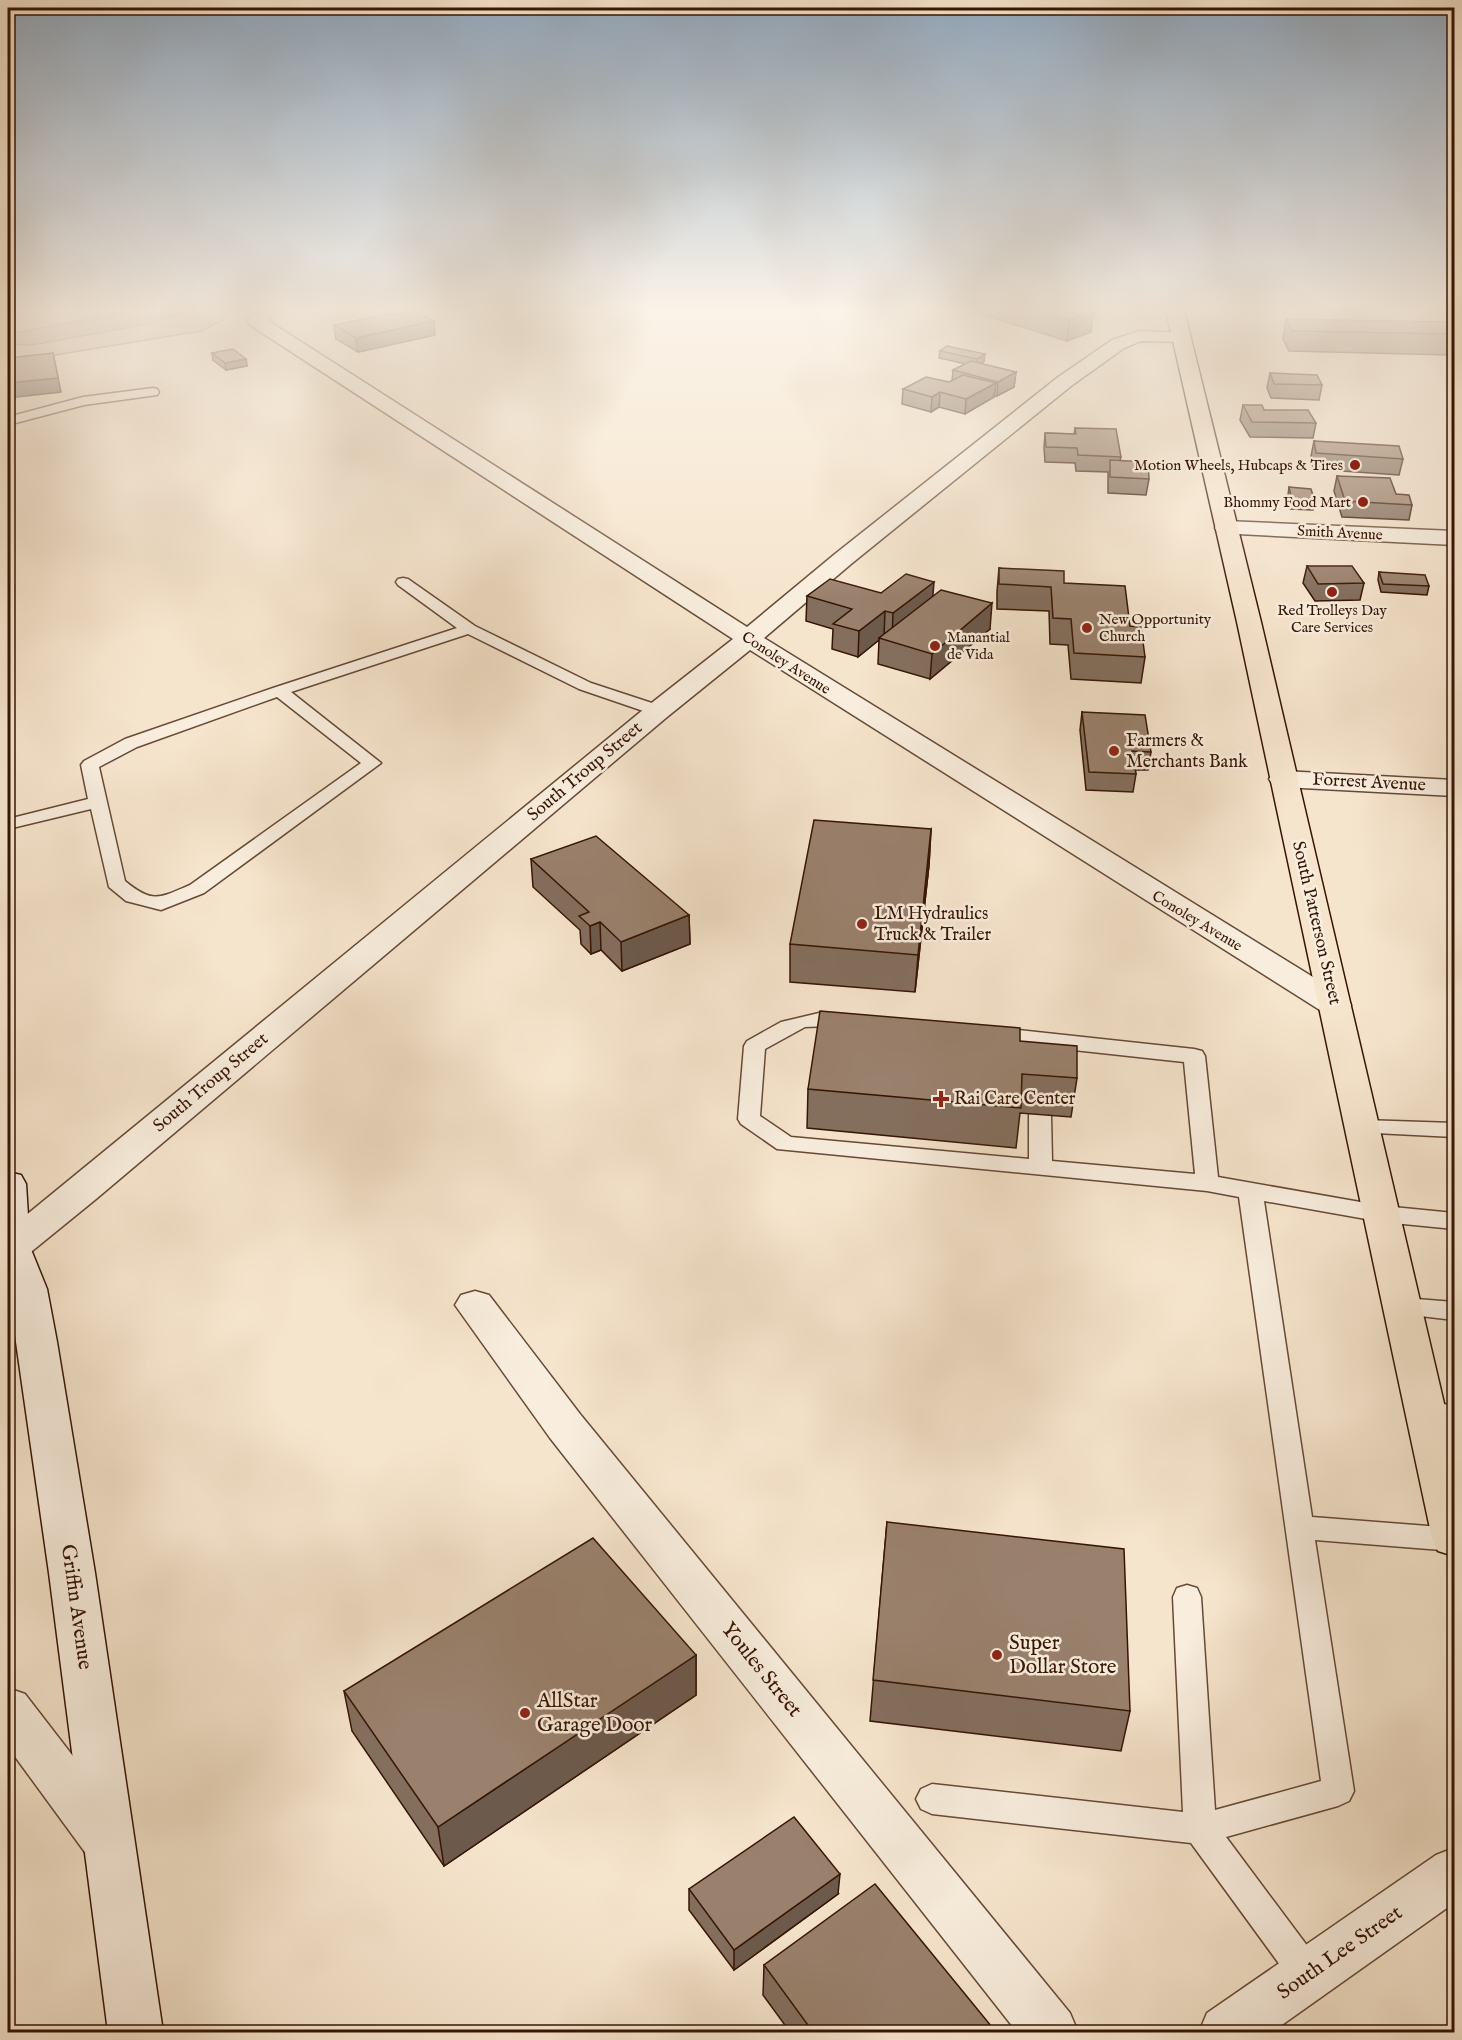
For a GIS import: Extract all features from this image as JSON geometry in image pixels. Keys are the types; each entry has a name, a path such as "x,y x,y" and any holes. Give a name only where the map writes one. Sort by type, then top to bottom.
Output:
{"main road":[{"name":"South Patterson Street","path":"1197,405 1404,1307 1441,1414 1455,1538"}],"street":[{"name":"Conoley Avenue","path":"387,405 1107,866 1335,1005"},
{"name":"South Troup Street","path":"9,1248 92,1182 658,711 1036,405"},
{"name":"Smith Avenue","path":"1226,528 1455,538"},
{"name":"Forrest Avenue","path":"1283,779 1455,788"},
{"name":"Griffin Avenue","path":"8,1184 9,1248 28,1288 37,1342 72,1573 136,2032"},
{"name":"Youles Street","path":"475,1305 565,1426 1051,2032"},
{"path":"8,1709 108,1842"},
{"name":"South Lee Street","path":"1226,2032 1455,1873"}],"lane":[{"path":"8,421 67,405"},
{"path":"403,582 469,629 585,687 658,711"},
{"path":"279,692 372,763 196,889 161,904 133,897 116,883 90,765 131,742 279,692 469,629"},
{"path":"8,824 97,802"},
{"path":"868,1022 823,1018 789,1024 755,1046 749,1119 785,1144 1207,1183 1383,1214 1455,1221"},
{"path":"970,1032 1039,1049 1194,1056 1207,1183"},
{"path":"1040,1115 1041,1166"},
{"path":"1363,1127 1455,1130"},
{"path":"932,1799 1200,1829 1338,1791 1250,1189"},
{"path":"1404,1307 1455,1311"},
{"path":"1298,1527 1455,1538"},
{"path":"1187,1597 1200,1829 1308,1975"}],"building":[{"path":"1243,405 1262,405 1264,410 1308,410 1316,423 1252,422"},
{"path":"1075,428 1116,429 1121,457 1078,455 1077,448 1046,447 1045,433 1076,434"},
{"path":"1314,441 1399,446 1403,459 1316,453"},
{"path":"1110,460 1148,462 1149,479 1110,477"},
{"path":"1337,476 1390,478 1396,494 1409,495 1412,505 1345,501"},
{"path":"1289,487 1311,489 1315,502 1292,501"},
{"path":"1307,566 1352,566 1364,583 1318,584"},
{"path":"999,568 1064,571 1064,583 1125,586 1130,626 1141,627 1145,657 1074,653 1071,619 1053,618 1051,587 999,584"},
{"path":"1379,572 1425,575 1429,586 1383,584"},
{"path":"906,574 934,582 893,613 885,611 859,631 833,624 852,609 807,596 830,579 881,593"},
{"path":"941,590 992,603 932,654 879,638"},
{"name":"Farmers & Merchants Bank","path":"1082,712 1145,715 1151,752 1132,751 1136,774 1089,772"},
{"name":"LM Hydraulics Truck & Trailer","path":"814,820 931,829 918,955 790,944"},
{"path":"596,836 689,915 621,942 600,922 590,926 579,916 589,912 531,859"},
{"path":"820,1011 1020,1028 1020,1041 1077,1046 1077,1078 1022,1074 1021,1108 808,1089"},
{"name":"Super Dollar Store","path":"887,1522 1124,1549 1130,1711 873,1680"},
{"name":"AllStar Garage Door","path":"593,1538 696,1655 438,1827 344,1691"},
{"path":"794,1817 840,1874 734,1950 689,1889"},
{"path":"875,1884 996,2032 813,2032 764,1965"},
{"path":"766,2026 770,2032 757,2032"}],"place":[{"name":"Motion Wheels, Hubcaps & Tires","path":"1355,465"},
{"name":"Bhommy Food Mart","path":"1363,502"},
{"name":"Red Trolleys Day Care Services","path":"1332,592"},
{"name":"New Opportunity Church","path":"1087,628"},
{"name":"Manantial de Vida","path":"935,646"},
{"name":"Farmers & Merchants Bank","path":"1114,751"},
{"name":"LM Hydraulics Truck & Trailer","path":"862,924"},
{"name":"Rai Care Center","path":"941,1099"},
{"name":"Super Dollar Store","path":"997,1655"},
{"name":"AllStar Garage Door","path":"525,1713"}]}
